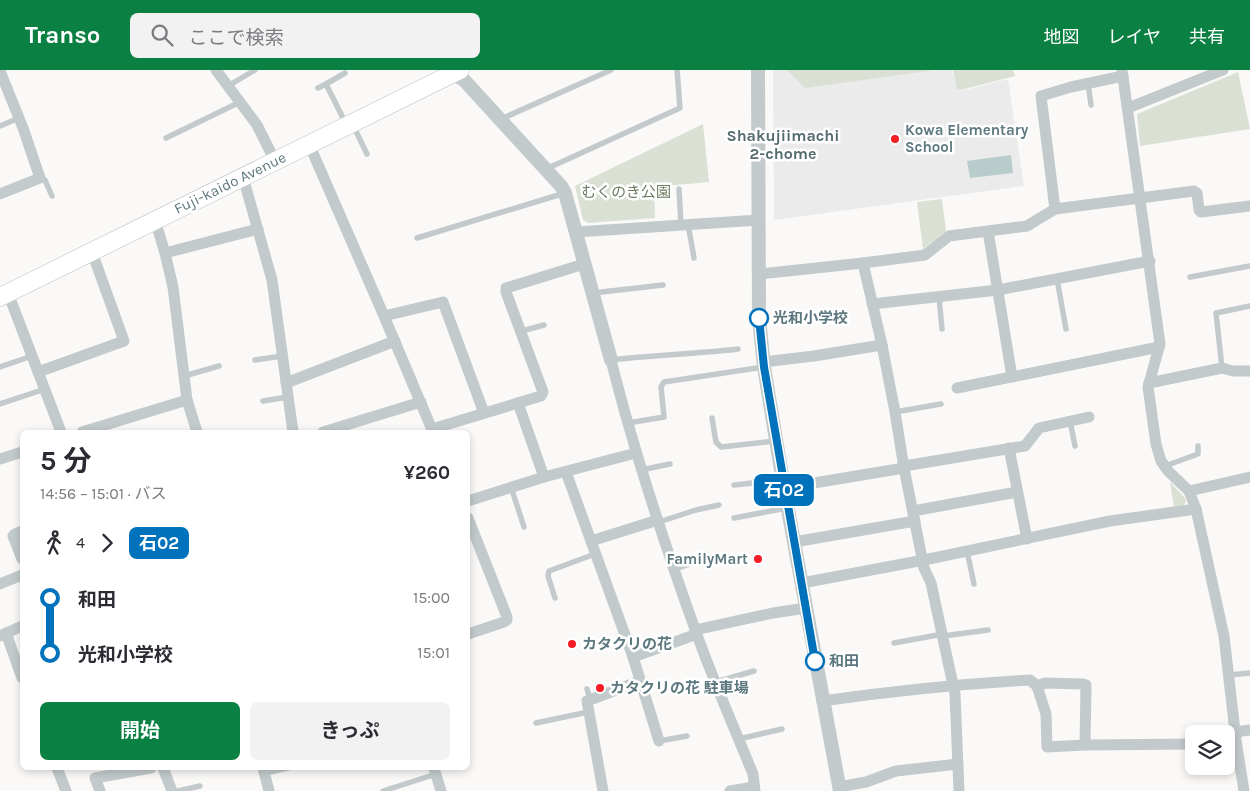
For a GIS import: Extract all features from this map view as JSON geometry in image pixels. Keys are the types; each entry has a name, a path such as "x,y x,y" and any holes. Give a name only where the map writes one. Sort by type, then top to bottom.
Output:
{"main road":[{"name":"Fuji-kaido Avenue","path":"4,295 350,125 454,71"}],"street":[{"path":"0,70 20,118 40,178 0,194"},
{"path":"216,70 257,125 275,161"},
{"path":"758,70 759,274 763,364 787,508 839,789 896,771 958,764"},
{"path":"1128,108 1223,70"},
{"path":"454,71 501,119 565,193 641,470 696,632 753,774 755,789 730,791"},
{"path":"1055,209 1040,98 1056,91 1123,72 1160,344 1148,387 1156,444 1161,461 1189,490 1196,509 1221,618 1229,675 1232,725"},
{"path":"309,144 432,430"},
{"path":"243,176 272,280 293,430"},
{"path":"759,274 925,255 949,236 1028,226 1055,209 1194,191 1197,193 1199,210 1202,212 1250,206"},
{"path":"155,220 165,253 172,287 187,400 196,430"},
{"path":"576,232 759,220"},
{"path":"165,253 258,229"},
{"path":"988,231 1012,377"},
{"path":"38,372 124,341 92,252"},
{"path":"872,304 998,290 1150,261"},
{"path":"863,263 882,345 924,568 931,583 953,685 959,791"},
{"path":"435,430 543,394 506,288 584,264"},
{"path":"4,295 32,356 60,430"},
{"path":"384,316 443,302 484,413"},
{"path":"286,383 395,341"},
{"path":"763,364 882,345"},
{"path":"957,388 1159,347"},
{"path":"1149,383 1222,368 1233,371 1250,371"},
{"path":"89,430 187,400"},
{"path":"330,430 421,402"},
{"path":"518,403 544,477"},
{"path":"783,484 904,467 1025,446 1039,428 1090,417"},
{"path":"1009,448 1026,539"},
{"path":"0,459 20,453"},
{"path":"470,500 544,477 636,453"},
{"path":"566,472 633,657 637,676 659,741"},
{"path":"1189,490 1250,477"},
{"path":"794,542 1017,492"},
{"path":"802,583 967,552 1110,521 1196,509"},
{"path":"591,540 659,521"},
{"path":"470,523 507,620 470,633"},
{"path":"20,532 13,536 20,554"},
{"path":"0,584 20,576"},
{"path":"633,657 696,632 773,613 806,608"},
{"path":"20,627 3,635 20,673"},
{"path":"603,791 588,712 587,701 589,694 637,676"},
{"path":"822,701 905,689 1030,680 1037,686 1046,714 1048,748 1085,745 1185,744"},
{"path":"1037,686 1045,683 1086,685 1085,745"},
{"path":"1235,736 1250,730"},
{"path":"1235,747 1244,791"},
{"path":"58,770 66,791"},
{"path":"100,791 93,773 128,770"},
{"path":"164,770 172,791"},
{"path":"264,770 269,791"},
{"path":"435,771 441,791"}],"lane":[{"path":"228,86 255,70"},
{"path":"501,119 611,70"},
{"path":"546,170 680,108 677,70"},
{"path":"318,88 345,73"},
{"path":"1088,83 1091,105"},
{"path":"326,84 367,154"},
{"path":"166,138 240,102"},
{"path":"0,126 20,118"},
{"path":"40,178 45,180 52,196"},
{"path":"680,189 685,224 694,258"},
{"path":"417,238 565,193"},
{"path":"1190,277 1250,266"},
{"path":"1057,279 1066,330"},
{"path":"592,293 663,285"},
{"path":"939,297 942,329"},
{"path":"1222,368 1216,313 1250,306"},
{"path":"522,331 544,326"},
{"path":"611,360 657,354 689,354 738,349"},
{"path":"0,367 32,356"},
{"path":"255,360 282,356"},
{"path":"628,423 664,416 661,388 664,382 763,364"},
{"path":"184,376 219,366"},
{"path":"0,404 45,389"},
{"path":"263,401 288,397"},
{"path":"895,412 941,404"},
{"path":"712,418 716,442 721,447 776,440"},
{"path":"1070,421 1075,446"},
{"path":"1165,466 1198,454 1198,446"},
{"path":"641,470 670,464"},
{"path":"734,485 783,484"},
{"path":"511,487 524,527"},
{"path":"659,521 719,505"},
{"path":"734,518 787,508"},
{"path":"967,552 974,584"},
{"path":"555,598 548,576 549,571 595,554"},
{"path":"675,568 717,555"},
{"path":"894,643 988,630"},
{"path":"716,682 754,671"},
{"path":"1229,675 1250,673"},
{"path":"536,723 588,712"},
{"path":"739,739 782,729"},
{"path":"659,741 687,736"},
{"path":"383,791 435,771"},
{"path":"178,791 200,786"}],"shaded area":[{"name":"Kowa Elementary School","path":"773,70 952,70 957,92 1008,79 1024,186 774,220"},
{"path":"1011,155 1013,173 970,178 967,161"}],"green space":[{"path":"787,70 935,70 805,88"},
{"path":"953,70 1013,70 1015,76 957,91"},
{"path":"1238,72 1250,129 1140,146 1137,114"},
{"name":"むくのき公園","path":"703,124 709,182 654,187 655,218 588,223 583,220 575,186"},
{"path":"942,199 946,231 923,249 917,202"},
{"path":"1170,482 1185,498 1186,502 1183,506 1174,507"}],"bus line":[{"name":"石02","path":"759,318 764,367 785,498 815,661"}],"place":[{"name":"Kowa Elementary School","path":"895,139"},
{"name":"光和小学校","path":"759,318"},
{"name":"FamilyMart","path":"758,559"},
{"name":"カタクリの花","path":"572,644"},
{"name":"和田","path":"815,661"},
{"name":"カタクリの花 駐車場","path":"600,688"}],"district":[{"name":"Shakujiimachi 2-chome","path":"783,144"}]}
